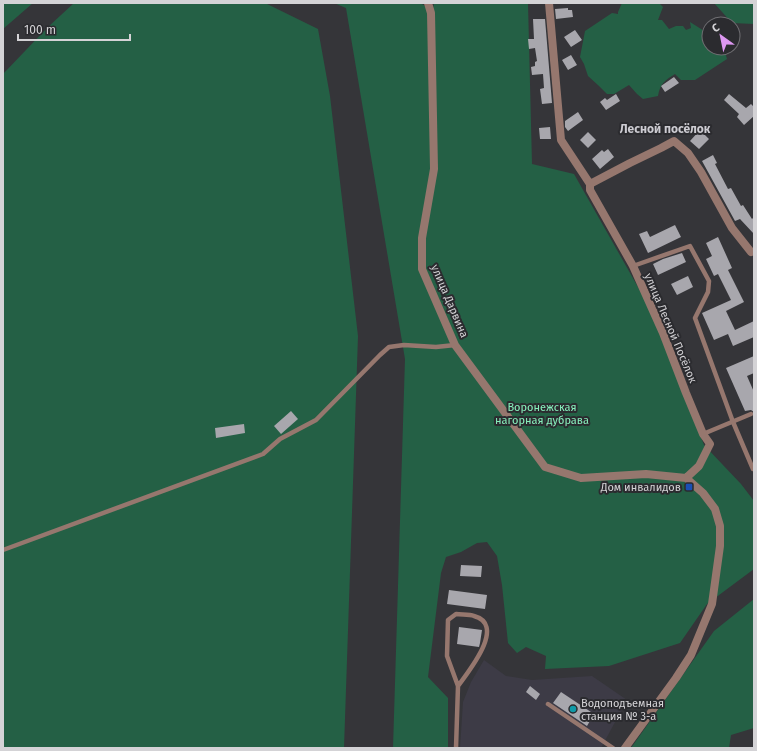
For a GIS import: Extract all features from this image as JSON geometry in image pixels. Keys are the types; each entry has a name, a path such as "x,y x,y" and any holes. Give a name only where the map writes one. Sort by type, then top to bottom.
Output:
{"street":[{"name":"улица Дарвина","path":"428,3 431,13 434,169 422,238 422,269 455,345 545,467 582,478 646,474 686,478"},
{"name":"улица Лесной Посёлок","path":"549,4 561,140 590,184 590,190 633,266 663,333 703,434 710,444 699,466 686,478"},
{"path":"590,184 674,141 688,153 701,172 732,228 751,252"},
{"path":"625,748 676,678 691,654 712,604 720,546 720,526 715,509 703,493 686,478"}],"lane":[{"path":"633,266 690,246 710,281 708,292 695,318 733,422 753,469"},
{"path":"3,550 263,454 280,440 316,420 389,347 404,345 436,348 455,345"},
{"path":"703,434 751,414"},
{"path":"456,748 458,686 447,656 448,620 456,614 474,616 483,620 487,628 485,643 478,657 458,686"},
{"path":"548,704 613,748"}],"shaded area":[{"path":"484,660 506,676 532,680 592,676 627,700 601,748 460,748 463,702 471,682"}],"green space":[{"path":"3,3 33,3 3,29"},
{"path":"74,3 265,3 318,29 330,96 358,336 344,748 3,748 3,74 48,27"},
{"name":"Воронежская нагорная дубрава","path":"334,3 420,3 433,10 434,3 528,3 532,164 574,174 647,303 704,445 741,484 754,501 754,569 707,604 680,643 609,666 545,669 546,656 526,647 517,653 508,643 502,585 497,556 487,542 477,543 461,552 446,557 441,573 428,677 448,698 448,748 393,748 405,359 346,8"},
{"path":"622,3 659,3 663,7 658,20 662,20 669,29 676,26 683,26 686,30 691,28 690,22 701,29 701,56 726,56 727,59 695,80 681,80 675,74 668,78 660,88 658,96 643,99 629,85 614,94 607,94 588,76 580,57 585,31 612,13 618,14"},
{"path":"714,3 754,3 754,24 741,23 741,16 726,16"},
{"path":"754,599 754,728 731,735 729,748 631,748 714,631"}],"building":[{"path":"568,8 568,10 572,10 573,17 556,19 555,9"},
{"path":"533,19 545,19 552,103 542,104 540,89 544,88 543,74 532,75 531,67 535,66 535,62 537,61 535,48 529,49 528,39 534,39"},
{"path":"575,30 582,40 571,47 564,37"},
{"path":"571,55 577,65 568,70 562,60"},
{"path":"674,77 679,83 665,92 661,86"},
{"path":"616,94 620,101 606,110 600,102 605,98 607,100"},
{"path":"729,94 746,108 751,104 754,107 754,116 744,125 737,117 739,114 724,100"},
{"path":"578,112 583,120 568,131 565,127 565,121"},
{"path":"550,127 551,139 540,139 539,128"},
{"path":"700,130 709,139 699,149 690,141"},
{"path":"588,132 596,140 588,148 580,140"},
{"path":"608,149 614,157 600,169 592,159 602,150 604,152"},
{"path":"713,155 717,163 715,164 728,189 731,188 741,206 743,205 752,219 754,217 754,234 740,219 735,221 702,161"},
{"path":"675,225 681,237 648,253 639,234 647,231 650,237"},
{"path":"718,237 732,268 728,270 744,302 726,311 735,330 754,321 754,337 733,346 728,334 714,340 702,313 731,300 718,274 714,276 706,259 712,256 706,243"},
{"path":"682,253 686,262 658,275 653,264"},
{"path":"688,276 693,287 677,295 671,284"},
{"path":"754,356 754,373 747,376 754,392 754,412 751,410 745,411 726,368"},
{"path":"291,411 298,419 281,434 274,426"},
{"path":"244,424 245,433 216,438 215,428"},
{"path":"461,565 482,566 481,577 460,576"},
{"path":"449,590 487,595 485,609 447,604"},
{"path":"459,627 482,630 479,647 457,644"},
{"path":"530,686 540,694 536,700 526,692"},
{"name":"Водоподъемная станция № 3-а","path":"561,692 594,714 587,726 553,703"}],"place":[{"name":"Дом инвалидов","path":"689,487"},
{"name":"Водоподъемная станция № 3-а","path":"573,709"}],"district":[{"name":"Лесной посёлок","path":"665,129"}]}
